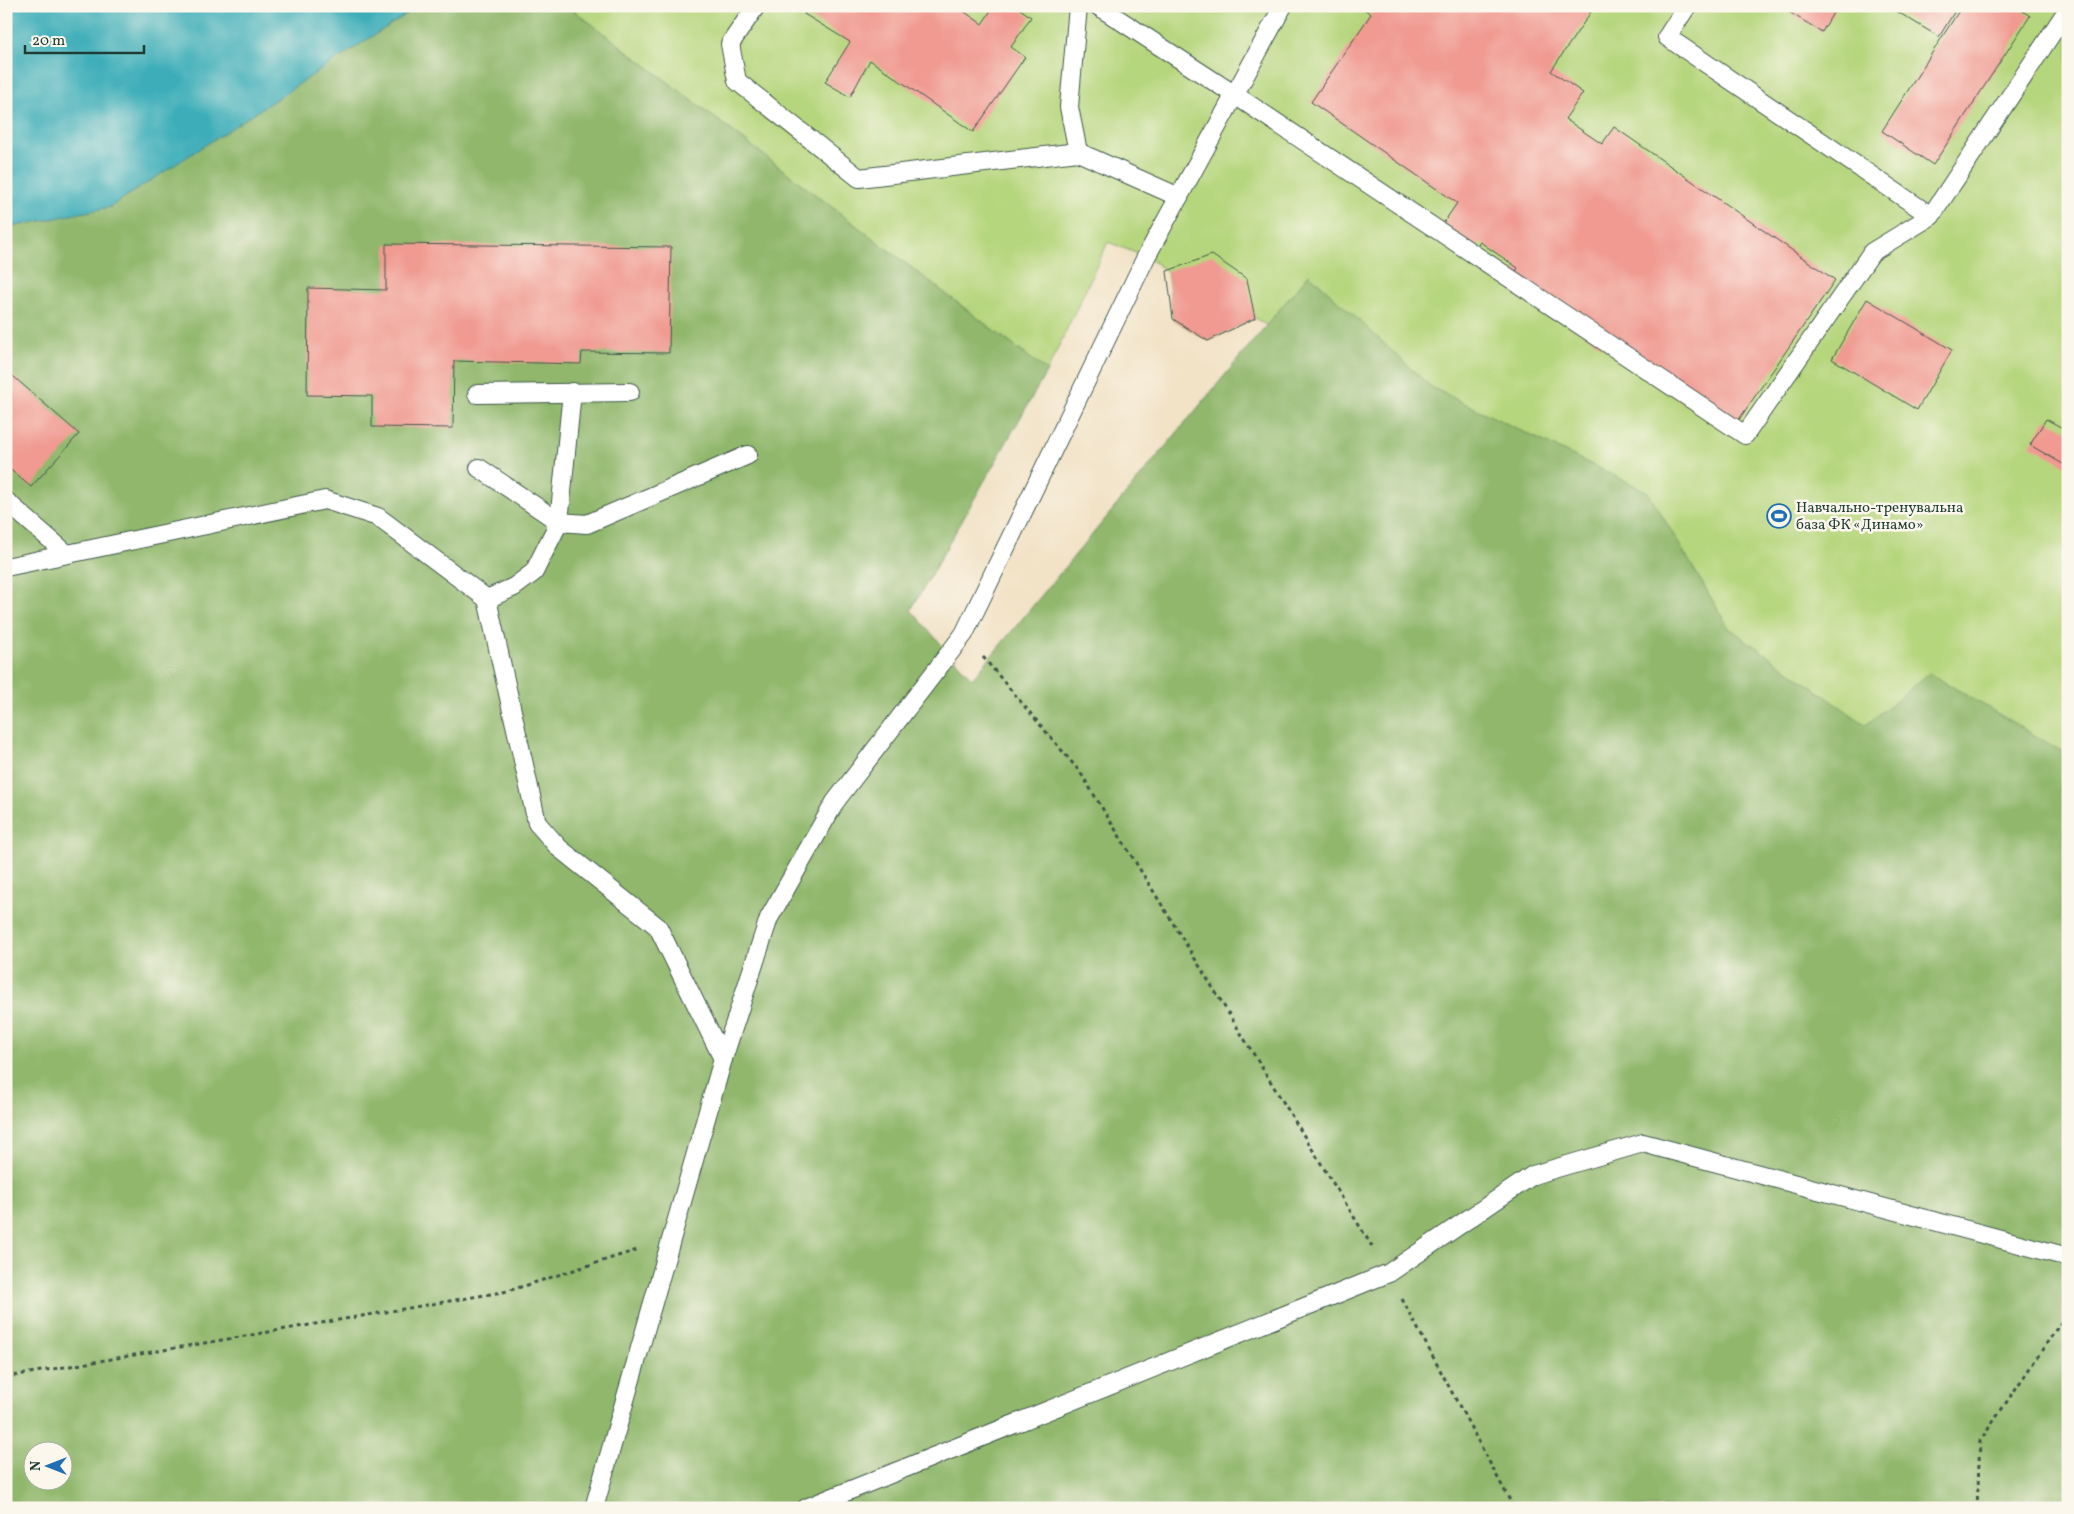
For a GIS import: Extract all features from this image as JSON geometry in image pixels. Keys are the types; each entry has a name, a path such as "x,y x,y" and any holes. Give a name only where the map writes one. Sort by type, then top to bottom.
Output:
{"lane":[{"path":"756,6 730,44 737,81 859,178 1078,152 1178,198"},
{"path":"1078,6 1069,108 1078,152"},
{"path":"1098,6 1235,95 1745,435 1872,252 1931,216 2068,9"},
{"path":"594,1508 723,1059 769,918 835,802 964,634 1146,257 1283,6"},
{"path":"1687,6 1667,37 1931,216"},
{"path":"487,599 514,587 534,572 559,522 572,392"},
{"path":"477,394 630,392"},
{"path":"479,468 559,522 587,524 748,455"},
{"path":"6,567 325,500 378,517 487,599 537,824 558,848 658,928 723,1059"},
{"path":"6,501 67,554"},
{"path":"806,1508 1388,1273 1533,1175 1643,1144 2068,1257"}],"path":[{"path":"964,634 1080,772 1388,1273 1514,1508"},
{"path":"6,1378 508,1291 672,1239"},
{"path":"1976,1508 1980,1441 2068,1312"}],"green space":[{"path":"419,6 568,6 1047,371 911,610 972,679 1309,274 1431,387 1648,492 1729,628 1866,725 1929,673 2068,755 2068,1508 6,1508 6,228 110,207"},
{"name":"Навчально-тренувальна база ФК «Динамо»","path":"568,6 2068,6 2068,846 1655,661 1293,343 1255,318 1208,341 1173,319 1167,271 1146,257 1108,242 1047,371"}],"water":[{"path":"6,6 419,6 110,207 6,228"}],"building":[{"path":"808,6 963,6 962,10 982,24 994,6 1016,6 1031,17 1011,47 1025,57 973,132 870,60 850,97 825,82 850,42 804,14"},
{"path":"1360,6 1595,6 1551,71 1583,93 1565,119 1602,144 1614,127 1835,280 1729,434 1509,282 1518,268 1480,242 1470,257 1436,234 1457,203 1311,102 1371,14"},
{"path":"1779,6 1837,6 1822,32"},
{"path":"1888,6 1958,6 1939,37"},
{"path":"1962,6 2015,6 2030,16 1933,165 1882,131"},
{"path":"386,244 671,247 669,353 582,352 581,364 454,361 453,428 372,427 372,396 307,395 308,288 386,290"},
{"path":"1212,255 1247,279 1255,318 1208,341 1173,319 1167,271"},
{"path":"1867,299 1952,350 1917,410 1832,359"},
{"path":"6,370 79,434 31,487 6,466"},
{"path":"2046,419 2068,431 2068,467 2030,445"}],"place":[{"name":"Навчально-тренувальна база ФК «Динамо»","path":"1779,516"}]}
